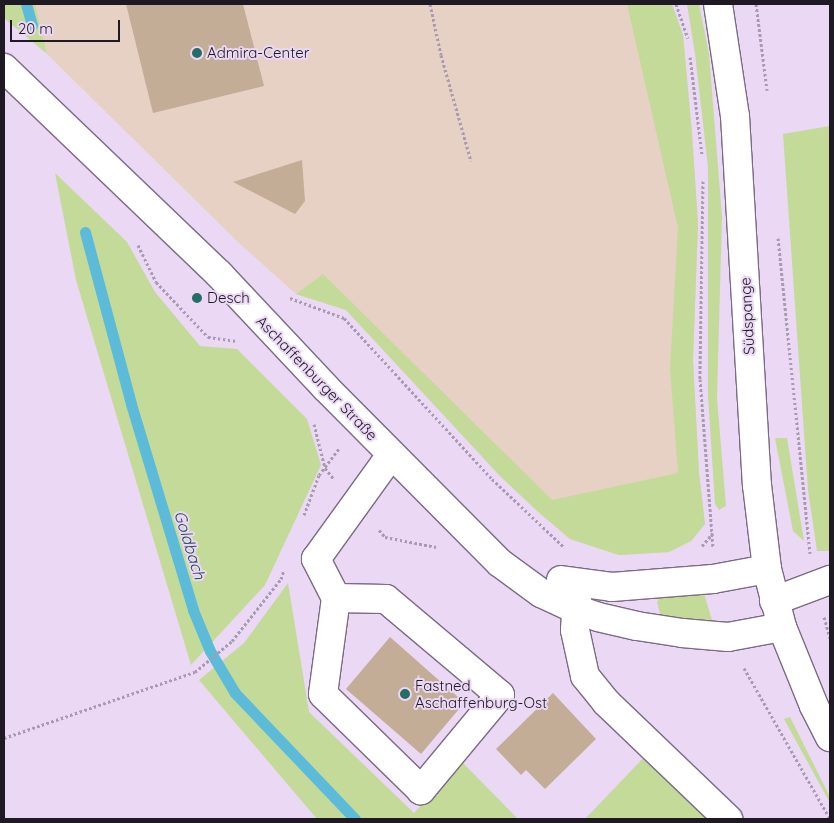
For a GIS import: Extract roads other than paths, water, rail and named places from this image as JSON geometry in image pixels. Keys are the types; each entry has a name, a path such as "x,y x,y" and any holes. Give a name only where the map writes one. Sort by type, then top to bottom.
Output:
{"street":[{"name":"Südspange","path":"718,4 735,116 757,485 767,569 778,614 814,706 830,737"},
{"name":"Aschaffenburger Straße","path":"4,68 200,255 391,455 500,563 541,592 577,596 612,587 713,579 767,569"},
{"path":"336,598 386,599 500,695 421,790 323,694 336,598 316,559 391,455"},
{"name":"Aschaffenburger Straße","path":"577,596 598,617 637,626 682,633 728,637 778,614 822,582"},
{"path":"577,596 575,630 585,676 607,703 728,819"}],"waterway":[{"name":"Goldbach","path":"26,4 32,25"},
{"name":"Goldbach","path":"85,232 131,404 193,610 210,651 235,693 355,819"}],"place":[{"name":"Admira-Center","path":"197,53"},
{"name":"Desch","path":"197,298"},
{"name":"Fastned Aschaffenburg-Ost","path":"405,694"}]}
